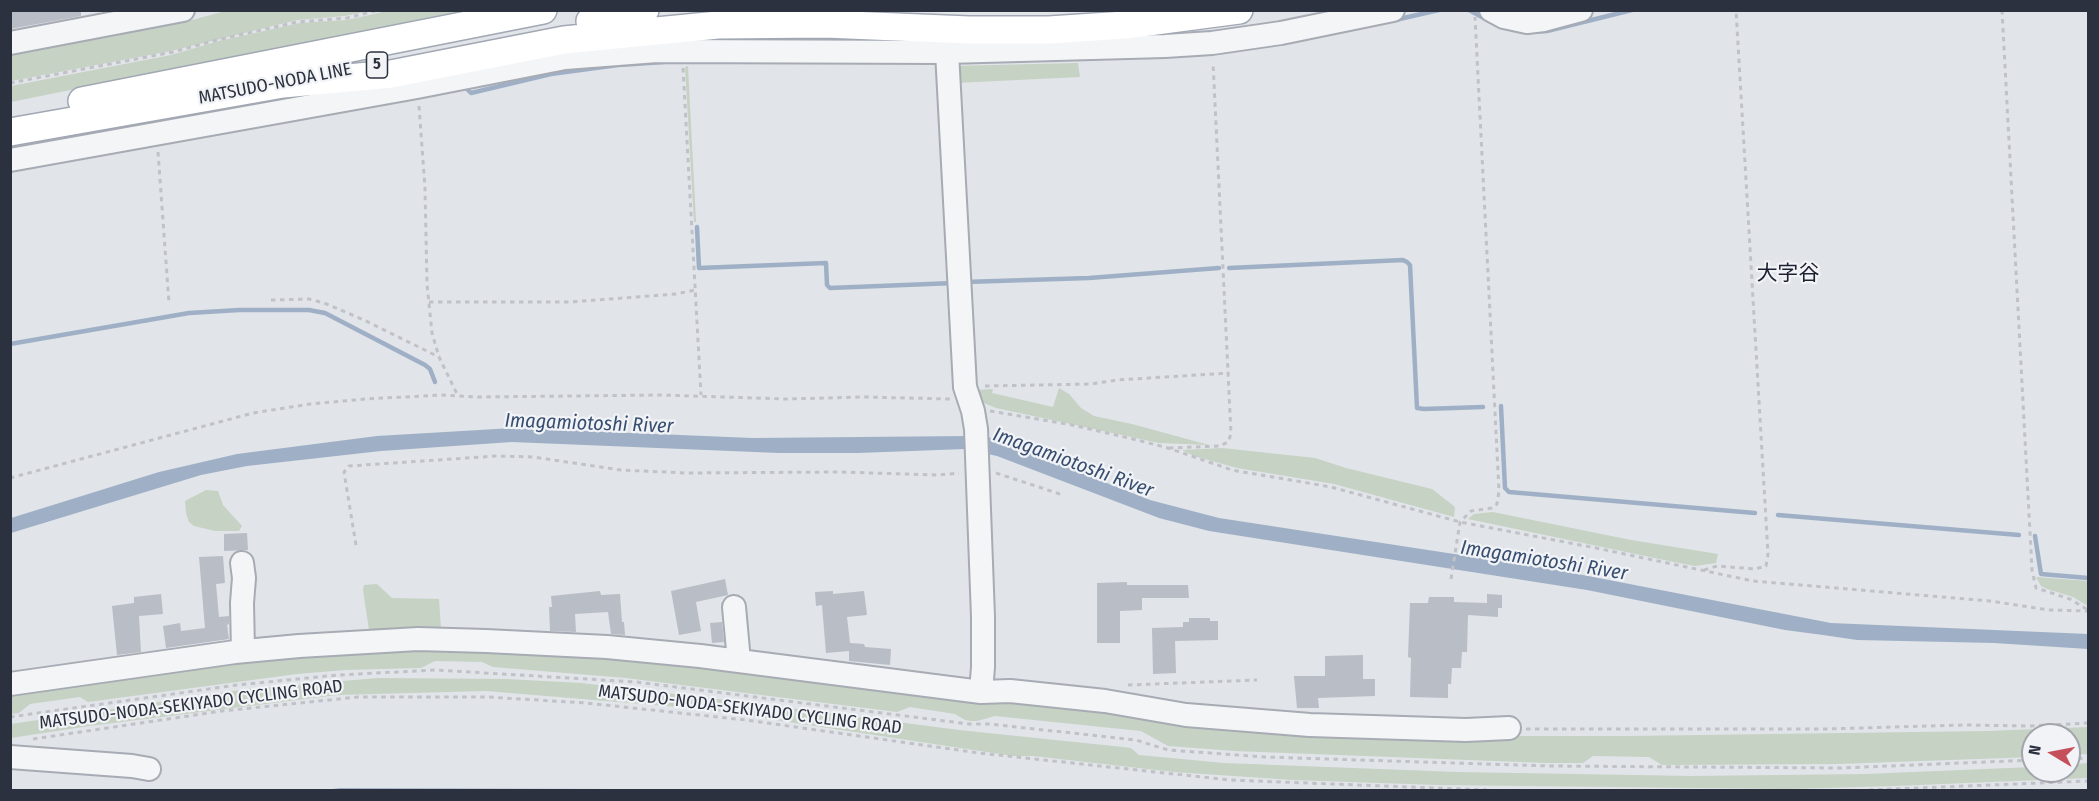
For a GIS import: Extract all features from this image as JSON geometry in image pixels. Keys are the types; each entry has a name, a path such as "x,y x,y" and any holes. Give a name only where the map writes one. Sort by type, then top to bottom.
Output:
{"main road":[{"name":"MATSUDO-NODA LINE","path":"10,115 543,10"},
{"name":"MATSUDO-NODA LINE","path":"10,132 283,84 645,10"},
{"path":"283,84 391,74 564,40 718,25 825,24 969,30 1049,30 1125,26 1239,10"}],"street":[{"path":"10,43 183,10"},
{"path":"10,160 565,58 657,51 840,28 947,59 1212,43 1309,28 1394,10"},
{"path":"1483,15 1527,22 1581,10"},
{"path":"947,59 971,407 978,465 983,647 981,692"},
{"path":"242,562 244,578 243,651"},
{"path":"734,607 739,661"},
{"path":"10,684 243,651 418,639 607,647 739,661 981,692 1010,691 1105,701 1186,715 1310,725 1466,730 1509,729"},
{"path":"10,758 149,769"}],"path":[{"path":"10,83 173,52 297,22 347,18 378,10"},
{"path":"1702,570 1717,566 1755,569 1766,566 1768,554 1736,10"},
{"path":"2002,10 2032,570 2036,588 2070,599 2088,611"},
{"path":"1451,577 1460,522 1471,511 1492,508 1497,504 1499,491 1483,15"},
{"path":"1168,448 1220,446 1228,442 1231,434 1213,57"},
{"path":"683,66 701,395"},
{"path":"417,87 425,188 432,333 439,357 458,396"},
{"path":"157,132 169,303"},
{"path":"429,302 570,302 676,294 695,290"},
{"path":"271,300 309,299 324,303 439,357"},
{"path":"971,407 1041,384 1091,384 1117,380 1229,373"},
{"path":"10,478 253,413 310,404 366,399 458,396 701,395 786,399 864,397 971,407 1072,425 1168,448 1232,470 1331,487 1460,522 1753,581 1990,601 2049,610 2088,611"},
{"path":"356,546 344,472 349,466 496,456 532,457 621,470 687,473 840,472 938,475 978,465 992,472 1063,495"},
{"path":"10,717 237,685 338,675 436,670 636,682 969,724 988,724 1136,740 1168,750 1265,757 1695,768 1841,768 2021,760"},
{"path":"1126,685 1257,680"},
{"name":"MATSUDO-NODA-SEKIYADO CYCLING ROAD","path":"33,739 222,711 358,697 488,697 595,704 746,720 1001,756 1230,780 1487,790"},
{"path":"1509,729 1825,729 2088,723"},
{"path":"1869,790 2088,781"}],"green space":[{"path":"225,11 369,11 345,16 297,20 171,51 11,81 11,55 185,22"},
{"path":"387,11 461,11 11,102 11,86 171,55 219,41 300,23 347,20"},
{"path":"1078,63 1080,77 955,83 952,66"},
{"path":"688,66 696,222 694,222 685,67"},
{"path":"326,90 327,97 11,154 11,141"},
{"path":"1059,388 1069,394 1081,408 1094,416 1209,445 1159,443 996,408 979,401 976,390 993,389 992,393 1053,407"},
{"path":"1222,448 1315,458 1432,489 1455,507 1454,517 1334,484 1237,468 1194,456 1182,450"},
{"path":"206,490 218,491 223,505 242,526 239,531 215,531 194,526 189,522 185,501"},
{"path":"1493,512 1631,540 1718,554 1716,563 1695,566 1468,519 1474,514"},
{"path":"2036,577 2088,581 2088,606 2073,597 2041,586"},
{"path":"377,584 392,598 439,599 441,629 369,630 363,590 364,585"},
{"path":"491,646 1495,736 2021,730 2021,757 1838,764 1662,765 1649,757 1593,756 1583,763 1546,763 1235,751 1168,746 1141,731 995,716 971,721 955,714 910,707 897,712 626,678 493,667 482,662 435,661 421,668 297,674 88,702 80,697 30,704 19,713 11,714 10,691 252,655"},
{"path":"378,678 507,679 581,683 959,730 1123,747 1131,748 1139,755 1224,763 1457,772 1692,776 1866,774 2021,768 2021,781 1788,789 1437,785 1293,780 1174,772 1033,756 1013,756 703,709 486,691 337,695 11,738 11,724 247,689"},
{"path":"2081,727 2088,727 2088,754 2081,754"},
{"path":"2088,763 2088,778 2081,778 2081,764"}],"water":[{"path":"513,428 752,438 967,436 993,438 1150,500 1219,518 1552,569 1831,623 2088,634 2088,649 1994,643 1857,640 1785,630 1587,590 1209,531 1159,518 997,456 965,449 779,453 512,442 381,451 247,466 201,475 11,533 11,518 159,472 237,454 377,436"},
{"path":"340,788 609,789 618,790 325,790"}],"building":[{"path":"10,10 81,10 81,16 10,29"},
{"path":"247,533 248,550 224,551 224,534"},
{"path":"223,556 225,583 216,584 219,617 229,616 227,625 229,639 166,648 163,626 180,623 181,631 205,628 199,557"},
{"path":"725,579 728,595 696,602 701,631 679,635 671,591"},
{"path":"1127,582 1127,585 1188,585 1189,598 1142,598 1142,610 1120,611 1120,643 1097,643 1097,583"},
{"path":"600,591 601,595 620,594 625,635 611,634 608,612 575,614 576,632 550,631 551,596"},
{"path":"833,591 833,594 864,591 867,615 847,617 850,643 891,649 890,665 849,661 849,651 826,653 822,605 816,606 815,592"},
{"path":"161,594 163,614 139,616 141,652 117,655 112,606 134,603 134,597"},
{"path":"1487,594 1502,595 1502,608 1498,608 1498,617 1468,615 1467,652 1462,652 1461,668 1452,668 1451,684 1448,684 1448,698 1410,697 1411,658 1408,657 1410,603 1428,603 1429,597 1454,597 1454,602 1487,603"},
{"path":"1189,618 1210,618 1210,621 1218,621 1218,640 1175,641 1176,673 1153,674 1152,628 1183,627 1183,622 1189,622"},
{"path":"722,622 724,642 712,643 710,623"},
{"path":"1363,655 1363,679 1375,679 1375,696 1318,698 1319,708 1297,708 1294,676 1325,676 1325,656"}],"waterway":[{"path":"1395,20 1439,10"},
{"path":"1469,10 1491,22"},
{"path":"1527,32 1547,31 1632,10"},
{"path":"467,89 471,93 551,74 618,65 664,62"},
{"path":"697,227 699,268 826,263 827,285 830,288 954,283"},
{"path":"1229,268 1403,260 1407,262 1410,265 1417,408 1483,407"},
{"path":"965,282 1089,278 1219,268"},
{"path":"10,344 189,313 309,310 325,313 425,365 430,369 435,382"},
{"path":"1501,406 1505,488 1509,492 1755,513"},
{"path":"1778,515 2019,535"},
{"path":"2035,536 2041,574 2088,578"}],"district":[{"name":"大字谷","path":"1788,274"}],"water label":[{"name":"Imagamiotoshi River","path":"589,424"},
{"name":"Imagamiotoshi River","path":"1073,463"},
{"name":"Imagamiotoshi River","path":"1544,561"}]}
